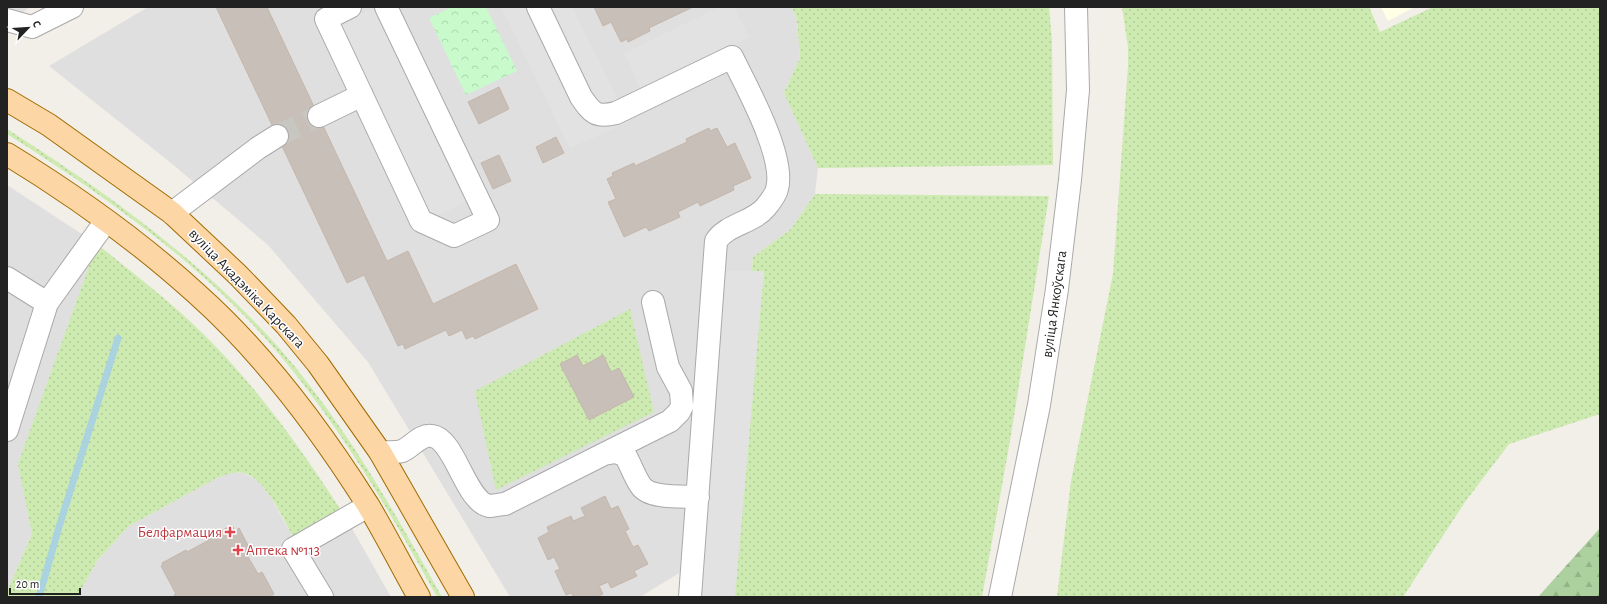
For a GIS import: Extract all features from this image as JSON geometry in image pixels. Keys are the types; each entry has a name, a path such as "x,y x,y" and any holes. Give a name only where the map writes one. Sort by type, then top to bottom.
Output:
{"main road":[{"name":"вуліца Акадэміка Карскага","path":"7,100 49,124 172,213 238,275 286,325 318,364 380,452 463,597"},
{"path":"7,154 106,221 140,246 198,295 248,344 299,406 335,456 368,506 419,597"}],"street":[{"path":"7,20 32,27 72,7"},
{"path":"350,7 326,19 422,221 454,236 488,220 386,7"},
{"path":"538,7 582,97 589,109 598,115 606,116 616,113 732,57 770,138 778,166 777,189 766,208 751,219 722,233 716,241 698,497 685,594"},
{"name":"вуліца Янкоўскага","path":"1000,597 1039,405 1057,289 1070,180 1078,90 1076,7"},
{"path":"319,116 362,95"},
{"path":"172,213 258,148 277,136"},
{"path":"7,430 46,302 106,221"},
{"path":"7,278 46,302"},
{"path":"380,452 401,451 428,436 435,437 441,440 447,448 477,499 490,506 505,504 670,421 679,412 682,406 681,391 668,367 653,302"},
{"path":"604,454 615,452 625,455 639,482 647,492 659,495 698,497"},
{"path":"322,597 293,549 368,506"}],"shaded area":[{"path":"7,7 30,7 19,15"},
{"path":"148,7 792,7 797,20 800,58 784,93 818,168 815,194 791,229 753,257 730,542 640,597 510,597 368,362 268,245 171,163 49,66"},
{"path":"374,7 400,7 488,191 430,219 337,24"},
{"path":"501,7 572,7 629,122 570,148"},
{"path":"719,7 734,7 749,37 641,91 625,53"},
{"path":"1381,7 1415,7 1388,21"},
{"path":"7,185 97,244 19,464 32,534 7,592"},
{"path":"723,271 764,271 735,597 700,597"},
{"path":"230,473 244,473 258,481 270,496 298,546 346,518 391,597 77,597 97,561 129,526 217,478"}],"green space":[{"path":"452,7 486,7 517,71 466,95 429,18"},
{"path":"792,7 1049,7 1052,41 1053,165 818,168 784,93 800,58 797,20"},
{"path":"1122,7 1369,7 1380,32 1433,7 1600,7 1600,414 1509,444 1465,502 1403,597 1057,597 1071,481 1113,274 1128,66 1128,47"},
{"path":"7,129 116,203 185,257 218,286 280,349 326,407 347,438 387,501 442,597 437,597 383,503 324,412 279,354 250,322 219,291 152,234 80,182 7,134"},
{"path":"815,194 1049,196 1011,435 982,597 723,597 730,542 753,257 791,229"},
{"path":"97,244 181,313 228,360 271,410 310,463 346,518 298,546 276,505 261,485 253,477 244,473 230,474 217,478 129,526 97,561 77,597 7,597 7,592 32,534 18,464"},
{"path":"630,309 654,412 496,490 475,391","holes":["577,355 583,366 603,356 611,372 619,368 634,397 589,420 560,364"]},
{"path":"1600,528 1600,597 1538,597"}],"building":[{"path":"216,7 267,7 387,261 408,251 433,304 516,264 538,309 475,339 473,336 466,339 462,330 449,336 446,330 405,349 403,344 398,346 364,275 347,283"},
{"path":"594,7 693,7 649,28 650,31 628,42 627,39 621,42 611,22 603,26"},
{"path":"499,87 509,109 479,124 468,102"},
{"path":"709,128 710,131 717,128 727,147 735,143 751,178 733,186 734,190 700,206 698,202 678,212 680,217 649,231 646,227 624,237 608,202 616,199 607,179 613,176 612,173 634,163 635,166 687,142 686,139"},
{"path":"556,137 564,153 543,163 536,147"},
{"path":"499,155 511,181 493,189 481,163"},
{"path":"577,355 583,366 603,355 611,372 619,368 634,397 589,420 560,364"},
{"path":"605,496 611,509 618,506 629,529 625,531 633,547 638,545 648,564 634,571 637,576 611,588 608,582 599,586 603,594 597,597 574,597 571,593 566,595 555,571 560,569 554,557 548,560 538,538 549,532 547,527 571,516 573,521 585,516 581,508"},
{"path":"232,525 235,531 239,528 252,553 247,555 258,574 262,572 274,594 270,597 175,597 174,595 176,594 161,566 163,565 162,563 186,550 187,552 209,540 208,538"}],"waterway":[{"path":"39,597 59,527 118,338"}],"tunnel":[{"path":"277,136 319,116"}],"place":[{"name":"Белфармация","path":"230,532"},
{"name":"Аптека №113","path":"238,550"}]}
